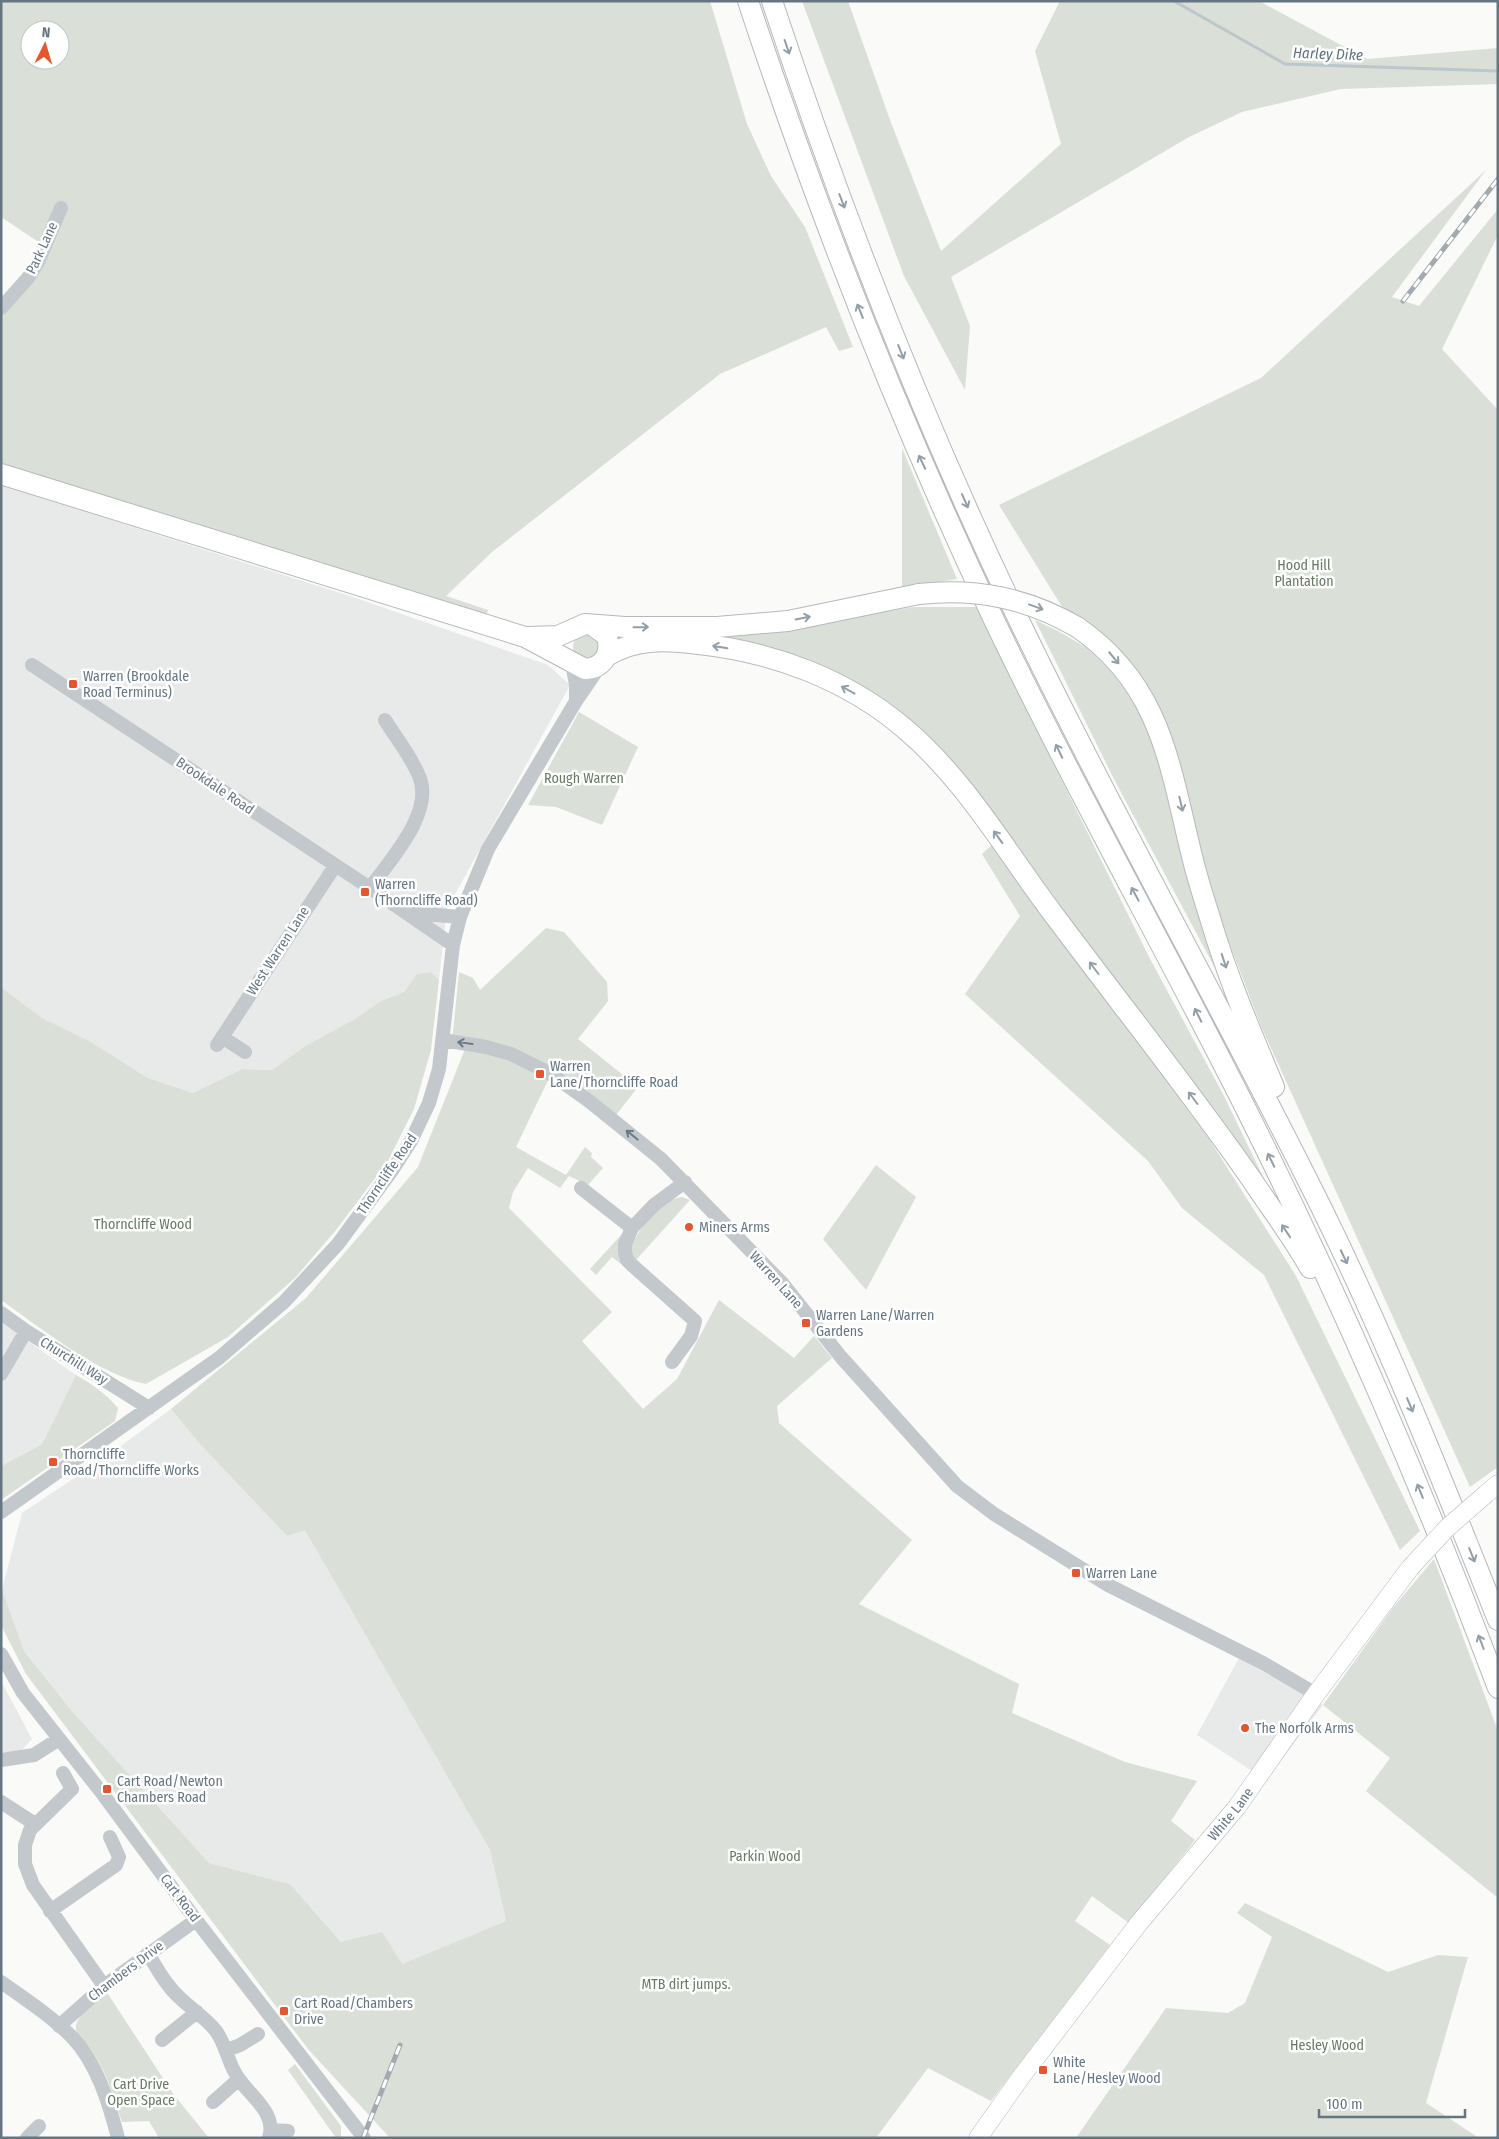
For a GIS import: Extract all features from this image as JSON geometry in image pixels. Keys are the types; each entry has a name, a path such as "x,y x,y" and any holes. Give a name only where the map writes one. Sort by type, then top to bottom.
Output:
{"highway":[{"path":"748,1 840,261 913,443 996,622 1068,770 1158,937 1251,1120 1333,1293 1415,1479 1498,1688"},
{"path":"772,1 840,197 880,300 1008,596 1324,1212"},
{"path":"1,474 525,637 585,669 594,668 626,646 657,641 711,645 768,657 799,667 842,686 873,704 906,730 961,787 1055,916 1218,1132 1303,1256 1385,1411"},
{"path":"525,637 550,637 570,632 578,626 592,625 625,628 717,627 750,624 788,620 920,594 957,592 994,594 1040,608 1077,627 1100,644 1119,664 1134,684 1158,725 1174,774 1194,863 1229,976 1324,1212 1436,1464 1498,1620"},
{"path":"592,625 606,635 609,649 605,659"},
{"path":"570,632 564,646 571,662"}],"main road":[{"name":"White Lane","path":"978,2138 1021,2077 1139,1923 1237,1806 1316,1694 1410,1568 1447,1528 1492,1489"}],"street":[{"name":"Park Lane","path":"1,308 28,278 38,262 61,208"},
{"name":"Thorncliffe Road","path":"1,1512 219,1358 284,1302 338,1244 411,1141 429,1103 439,1068 452,945 460,917 488,849 576,702 605,659"},
{"path":"571,662 576,684 576,702"},
{"name":"Brookdale Road","path":"32,665 370,888 452,945"},
{"path":"370,888 399,847 420,812 423,802 420,777 385,720"},
{"name":"West Warren Lane","path":"245,1052 220,1041 335,866"},
{"name":"Brookdale Road","path":"398,907 425,914 460,917"},
{"name":"Warren Lane","path":"443,1040 486,1047 511,1054 551,1074 611,1118 668,1167 685,1182 783,1284 841,1357 957,1486 994,1514 1108,1585 1263,1663 1316,1694"},
{"path":"672,1362 691,1336 695,1321 627,1260 625,1244 632,1228 654,1205 685,1182"},
{"path":"581,1188 632,1228"},
{"name":"Churchill Way","path":"1,1313 26,1331 149,1408"},
{"path":"1,1374 26,1331"},
{"name":"Cart Road","path":"1,1654 23,1692 364,2138"},
{"path":"1,1760 34,1755 59,1739"},
{"path":"63,1773 71,1785 70,1792 35,1824 25,1844 25,1864 33,1885 104,1986"},
{"path":"1,1802 35,1824"},
{"path":"50,1911 116,1865 119,1857 110,1837"},
{"name":"Chambers Drive","path":"59,2026 104,1986 196,1920"},
{"path":"148,1953 171,1989 216,2032 227,2050 238,2079 261,2105 270,2134 288,2131"},
{"path":"1,1983 59,2026 83,2051 95,2072 118,2138"},
{"path":"162,2040 197,2012"},
{"path":"227,2050 240,2045 258,2034"},
{"path":"213,2102 238,2079"},
{"path":"27,2138 40,2126"}],"shaded area":[{"path":"1,485 353,597 548,665 570,685 447,909 439,980 431,972 417,974 404,992 381,1001 355,1019 305,1046 272,1070 242,1069 193,1093 148,1078 91,1042 42,1018 1,987"},
{"path":"1,1322 76,1375 42,1444 1,1466"},
{"path":"171,1409 200,1444 287,1536 305,1529 490,1850 506,1921 402,1964 341,1942 290,1884 209,1863 71,1710 24,1651 2,1589 22,1513 103,1459"},
{"path":"1239,1658 1323,1705 1266,1780 1197,1735"},
{"path":"1,1681 32,1739 20,1752 1,1752"}],"green space":[{"path":"1,1 710,1 747,124 771,176 805,227 853,347 839,351 826,327 720,374 492,552 446,596 488,610 486,617 1,463 1,314 46,247 1,217"},
{"path":"802,1 848,1 890,120 941,251 1061,144 1035,51 1060,1 1259,1 1367,59 1498,48 1498,84 1341,89 1242,112 1189,137 951,277 970,326 965,390 904,276"},
{"name":"Hood Hill Plantation","path":"1486,170 1392,297 1419,306 1498,209 1498,235 1442,349 1498,410 1498,1467 1470,1487 1261,1026 1219,916 1171,745 1064,610 999,505 1261,378"},
{"path":"902,448 957,579 902,588"},
{"path":"913,607 976,607 1149,957 1223,1094 1268,1187 960,776 811,666 616,643 612,632 769,633"},
{"path":"1035,620 1087,648 1109,669 1145,715 1219,971 1215,968 1115,781"},
{"path":"586,634 595,638 599,647 595,656 586,660 577,656 573,647 577,638"},
{"name":"Rough Warren","path":"579,712 638,747 602,825 556,807 528,805"},
{"path":"994,843 1209,1139 1296,1276 1420,1531 1400,1550 1264,1275 1182,1208 1148,1161 965,994 1020,916 982,854"},
{"name":"Parkin Wood","path":"546,928 564,932 607,982 608,1001 578,1039 638,1087 616,1115 551,1074 516,1147 566,1175 585,1147 592,1153 591,1157 603,1168 588,1185 569,1176 560,1188 528,1168 513,1192 509,1208 612,1312 582,1341 643,1409 677,1379 719,1300 794,1358 814,1336 832,1358 777,1406 779,1423 912,1540 859,1604 1019,1684 1012,1713 1125,1762 1197,1781 1171,1821 1195,1840 1129,1923 1092,1896 1075,1921 1110,1945 991,2101 928,2068 876,2138 390,2138 308,2049 26,1674 1,1625 2,1589 24,1651 71,1710 209,1863 290,1884 341,1942 382,1932 402,1964 506,1921 490,1850 305,1530 287,1536 200,1444 171,1409 306,1298 418,1167 467,1044 452,1042 459,972 473,978 480,990"},
{"name":"Thorncliffe Wood","path":"431,972 439,980 431,1050 414,1109 388,1161 336,1230 295,1278 228,1337 146,1384 128,1379 90,1361 1,1300 1,987 42,1018 91,1042 148,1078 193,1093 242,1069 272,1070 305,1046 355,1019 381,1001 404,992 417,974"},
{"path":"876,1165 916,1197 866,1290 823,1239"},
{"path":"682,1197 690,1200 637,1259 621,1264 612,1257 596,1275 590,1269 621,1235 634,1241 642,1227 660,1207 667,1202"},
{"path":"76,1375 109,1398 118,1408 115,1421 1,1500 1,1466 42,1444"},
{"path":"1434,1559 1498,1731 1498,1898 1366,1791 1390,1758 1323,1705 1392,1609"},
{"name":"Hesley Wood","path":"1245,1903 1388,1972 1438,1955 1468,1957 1426,2103 1479,2138 1076,2138 1166,2008 1228,2013 1245,2003 1272,1937 1237,1913"},
{"name":"Cart Drive Open Space","path":"106,1991 174,2095 209,2138 159,2138 149,2121 122,2122 102,2068 76,2030 80,2016"},
{"path":"295,2064 341,2126 341,2138 336,2138 288,2070"}],"waterway":[{"name":"Harley Dike","path":"1174,1 1285,64 1498,71"}],"railway":[{"path":"1403,301 1498,179"},
{"path":"363,2138 400,2045"}],"place":[{"name":"Warren (Brookdale Road Terminus)","path":"73,684"},
{"name":"Warren (Thorncliffe Road)","path":"365,892"},
{"name":"Warren Lane/Thorncliffe Road","path":"540,1074"},
{"name":"Miners Arms","path":"689,1227"},
{"name":"Warren Lane/Warren Gardens","path":"806,1323"},
{"name":"Thorncliffe Road/Thorncliffe Works","path":"53,1462"},
{"name":"Warren Lane","path":"1076,1573"},
{"name":"The Norfolk Arms","path":"1245,1728"},
{"name":"Cart Road/Newton Chambers Road","path":"107,1789"},
{"name":"Cart Road/Chambers Drive","path":"284,2011"},
{"name":"White Lane/Hesley Wood","path":"1043,2070"}],"park label":[{"name":"MTB dirt jumps.","path":"686,1984"}]}
